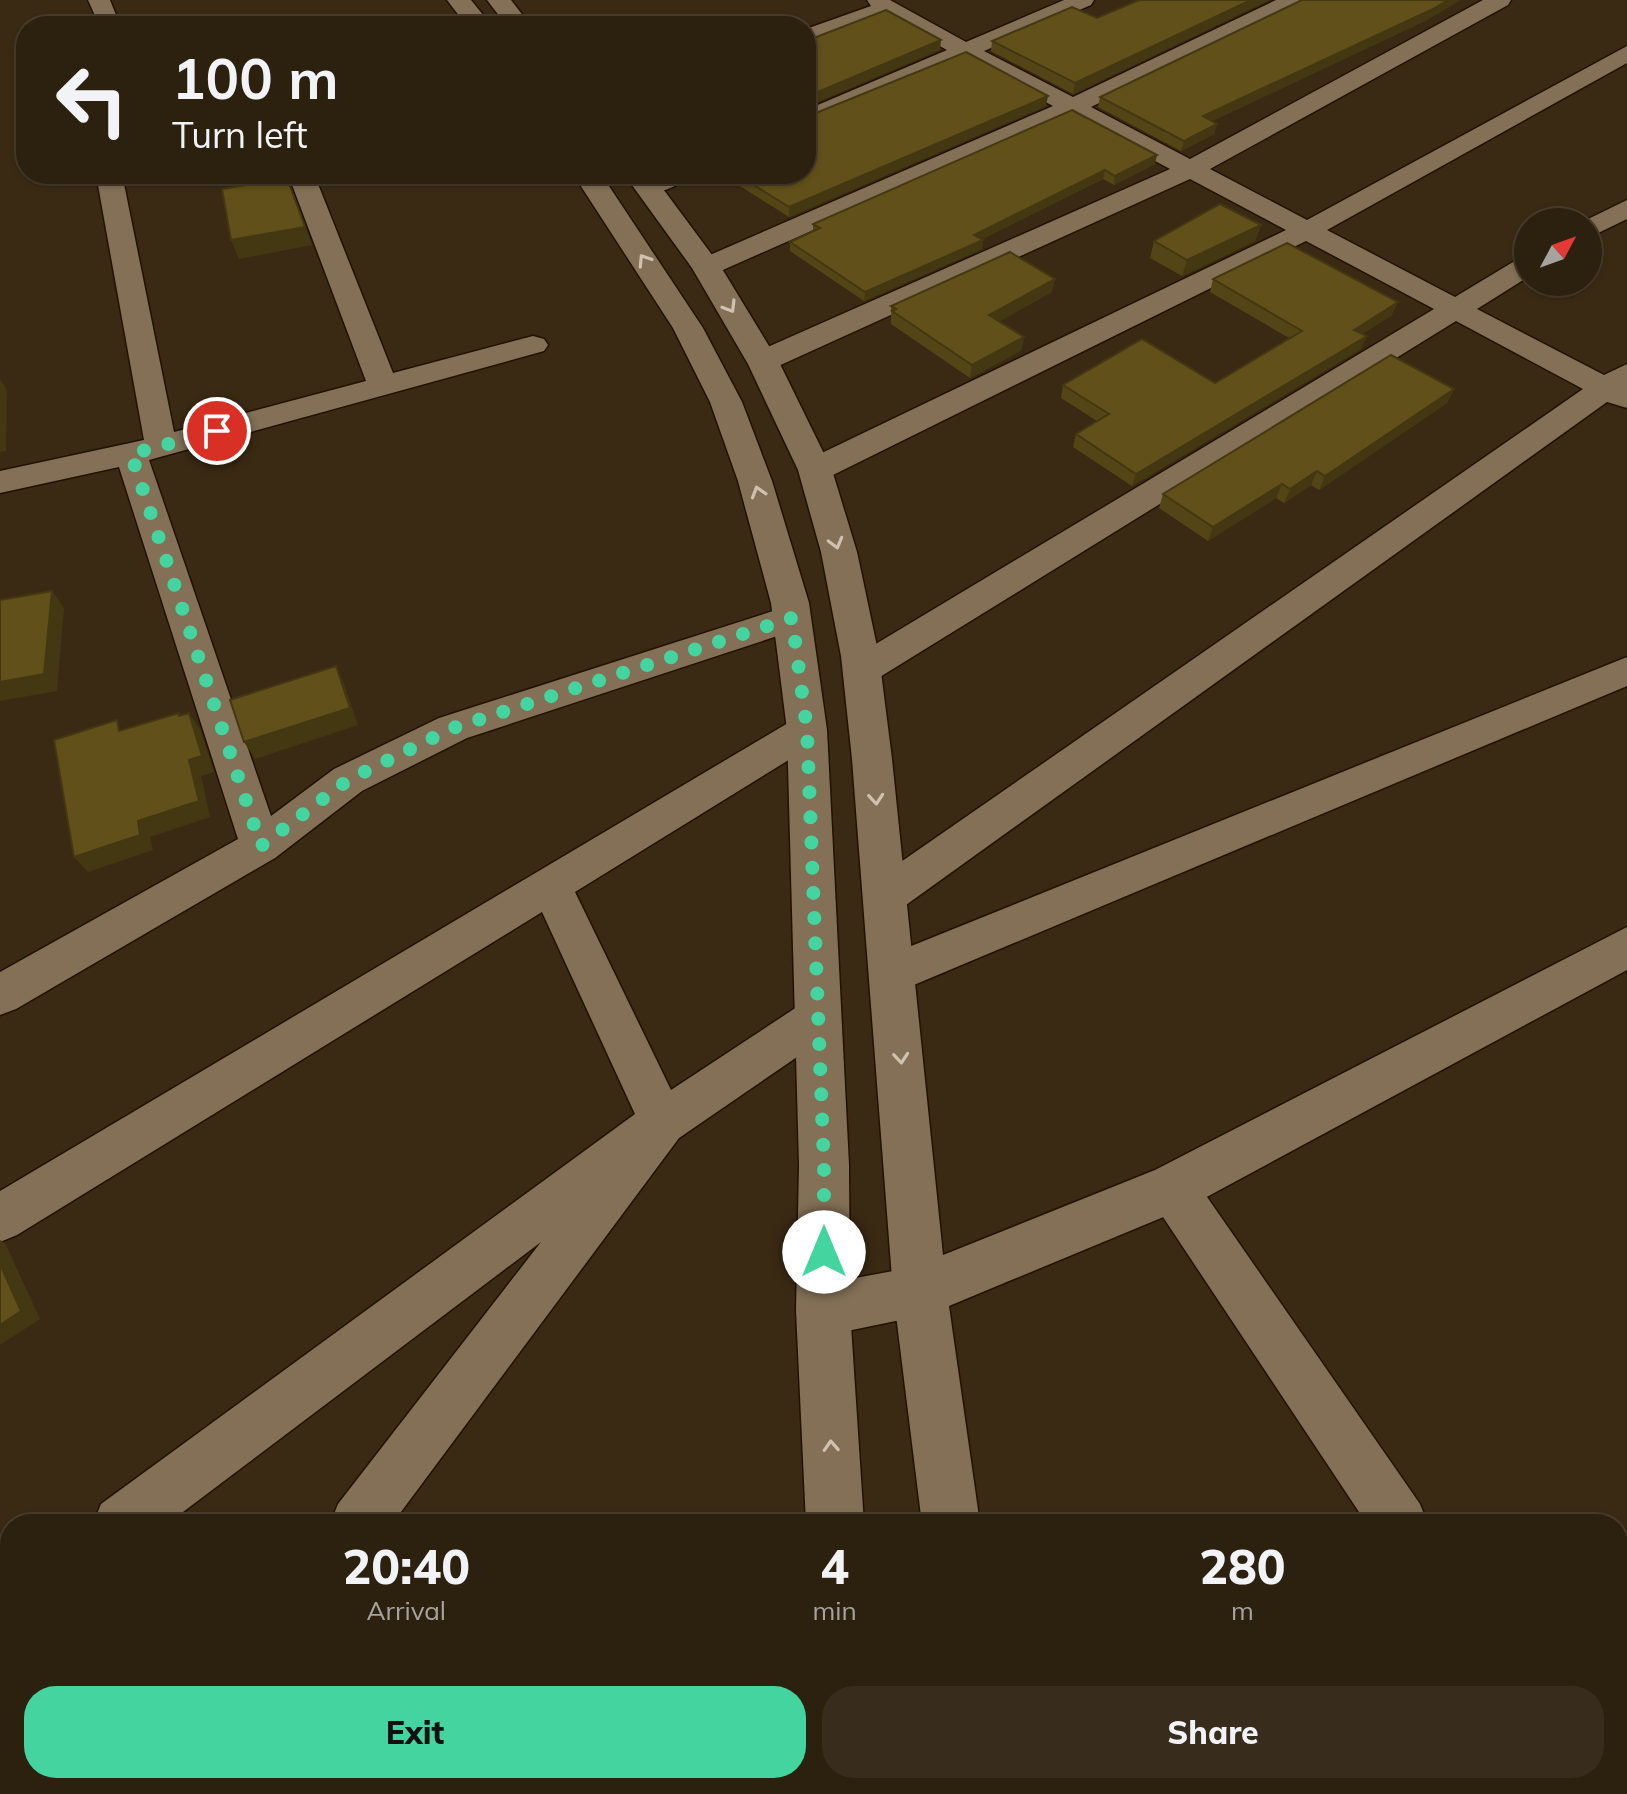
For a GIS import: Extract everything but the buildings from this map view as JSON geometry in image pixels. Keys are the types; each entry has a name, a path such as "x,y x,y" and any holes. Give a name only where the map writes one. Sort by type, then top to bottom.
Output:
{"street":[{"path":"459,0 472,16"},
{"path":"499,0 511,16"},
{"path":"816,115 1083,0"},
{"path":"706,267 1074,106 1294,0"},
{"path":"763,361 1189,170 1500,0"},
{"path":"816,33 881,4 1452,308 1620,387"},
{"path":"815,470 1308,230 1627,53"},
{"path":"110,184 146,450 261,846"},
{"path":"305,184 383,386"},
{"path":"594,184 688,328 726,402 755,481 792,618 807,730 824,1165 823,1310 834,1514"},
{"path":"658,184 763,361 815,470 839,552 862,670 894,973 920,1291 950,1514"},
{"path":"1602,222 1627,208"},
{"path":"862,670 1514,273"},
{"path":"0,482 146,450 533,345"},
{"path":"884,897 1620,387"},
{"path":"0,995 261,846 348,780 453,728 792,618"},
{"path":"894,973 1627,671"},
{"path":"0,1218 807,730"},
{"path":"550,884 662,1122"},
{"path":"823,1310 920,1291 1172,1188 1627,947"},
{"path":"134,1514 662,1122 819,1017"},
{"path":"366,1514 662,1122"},
{"path":"1172,1188 1393,1514"}],"route":[{"path":"217,431 131,454 261,846 348,780 453,728 792,618 807,730 824,1165 824,1252"}]}
